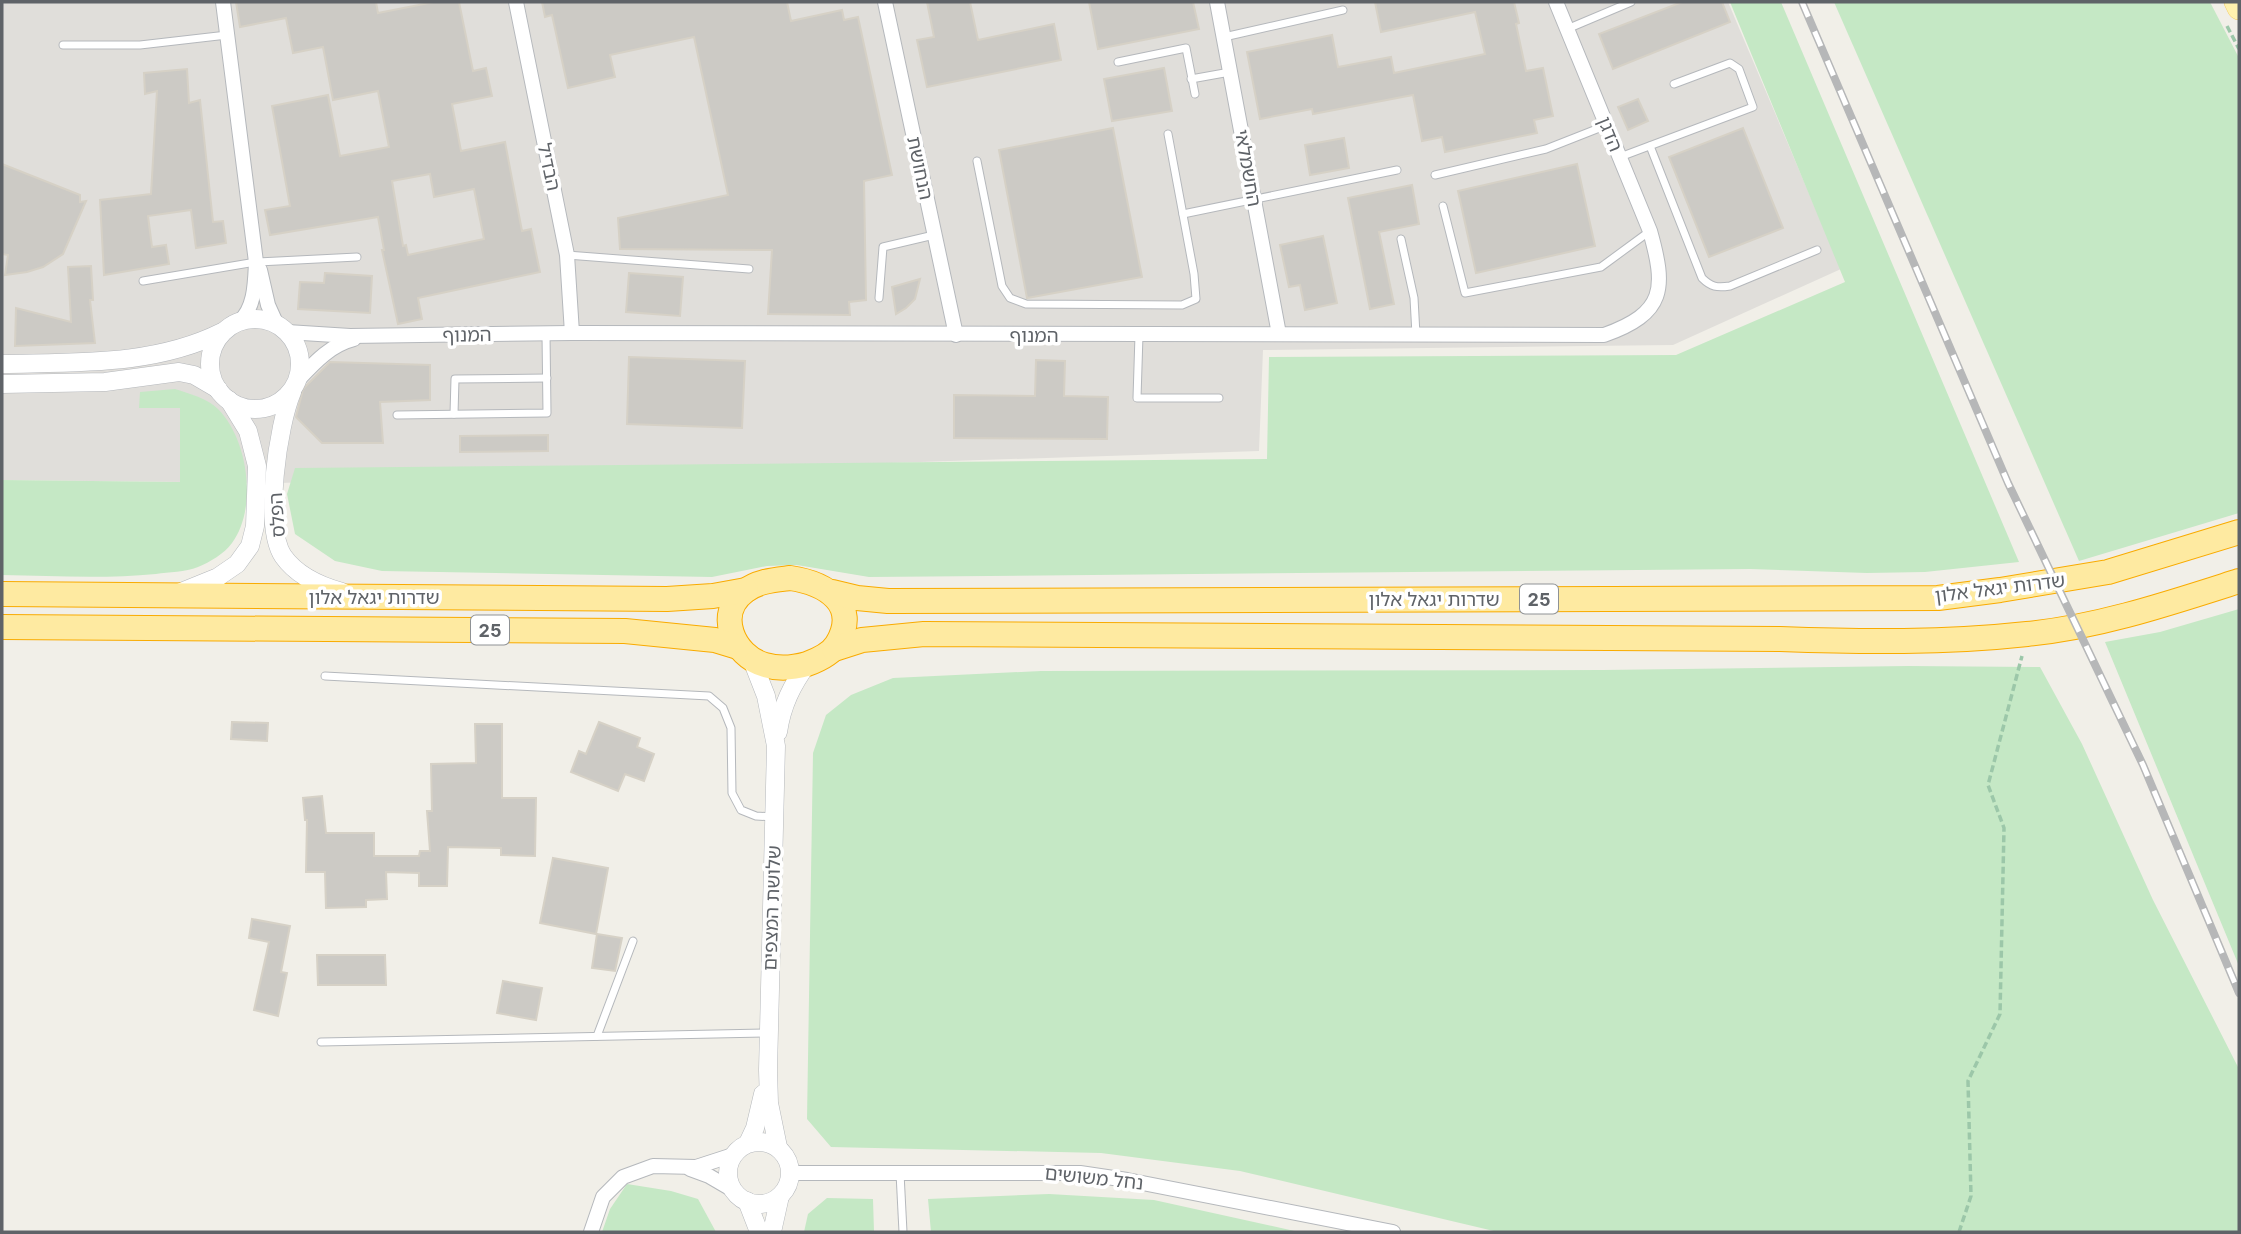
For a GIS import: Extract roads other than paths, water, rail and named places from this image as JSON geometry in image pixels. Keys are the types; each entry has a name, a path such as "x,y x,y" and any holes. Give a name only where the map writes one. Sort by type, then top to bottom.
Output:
{"highway":[{"name":"שדרות יגאל אלון","path":"831,592 888,601 1938,597 2108,572 2239,532"},
{"name":"25","path":"746,590 765,581 790,578 808,580 831,592"},
{"name":"שדרות יגאל אלון","path":"834,649 862,640 892,635 937,634 1940,640 2028,634 2150,609 2239,581"},
{"name":"שדרות יגאל אלון","path":"2,594 667,598 713,596 746,590"},
{"path":"745,653 730,632 730,613 735,600 746,590"},
{"path":"831,592 842,604 844,620 841,637 834,649"},
{"name":"שדרות יגאל אלון","path":"2,627 625,631 715,640 745,653"},
{"name":"25","path":"745,653 764,665 781,668 808,663 834,649"}],"main road":[{"path":"2236,2 2239,8"}],"street":[{"path":"2,384 104,382 180,372 194,375 242,407 257,409 277,402 295,384 300,371 298,349 268,305 253,238 222,2"},
{"name":"הבדיל","path":"516,2 567,255 572,333"},
{"name":"הנחושת","path":"885,2 956,335"},
{"name":"החשמלאי","path":"1217,2 1279,334"},
{"name":"הדגן","path":"1556,2 1650,230 1660,267"},
{"path":"223,395 212,378 210,365 217,340 246,316 258,262"},
{"name":"המנוף","path":"282,328 365,335 1604,335 1628,327 1648,310 1659,291 1660,267"},
{"path":"2,364 103,362 134,358 202,342 232,327 264,320 282,328"},
{"name":"המנוף","path":"295,384 327,352 342,342 365,335"},
{"name":"הפלס","path":"295,384 286,407 278,452 274,500 276,540 282,555 306,578 359,597"},
{"name":"הפלס","path":"170,596 218,577 237,564 250,547 255,526 257,466 248,431 223,395"},
{"name":"שלושת המצפים","path":"745,653 766,696 776,746"},
{"name":"שלושת המצפים","path":"778,1147 770,1114 768,1070 776,746 785,701 794,681 808,663"},
{"name":"שלושת המצפים","path":"748,1143 760,1110 768,1070"},
{"path":"591,1232 603,1197 623,1177 653,1166 709,1165 733,1155 748,1143 758,1141 778,1147 785,1154 791,1173 780,1196 772,1232"},
{"path":"733,1155 728,1172 759,1232"},
{"path":"686,1167 709,1175 740,1196 764,1204 780,1196"},
{"name":"נחל משושים","path":"791,1173 1080,1173 1393,1232"}],"lane":[{"path":"1567,29 1631,2"},
{"path":"1224,37 1343,10"},
{"path":"62,46 140,45 227,35"},
{"path":"1118,62 1186,48 1195,94"},
{"path":"1620,158 1753,107 1739,69 1730,63 1674,84"},
{"path":"1191,79 1230,72"},
{"path":"1435,175 1546,149 1606,125"},
{"path":"977,161 1002,286 1010,298 1026,304 1181,305 1196,299 1194,274 1168,134"},
{"path":"1650,146 1702,278 1709,286 1730,286 1817,250"},
{"path":"1183,215 1397,170"},
{"path":"1443,206 1465,293 1601,267 1650,230"},
{"path":"879,298 883,247 934,235"},
{"path":"1401,239 1414,298 1416,335"},
{"path":"567,255 749,269"},
{"path":"143,281 258,262 358,257"},
{"path":"397,415 547,413 546,334"},
{"path":"1139,335 1137,398 1219,398"},
{"path":"454,414 456,379 547,378"},
{"path":"325,676 709,696 723,708 731,729 733,793 741,810 756,816 775,817"},
{"path":"597,1036 634,941"},
{"path":"321,1042 769,1033"},
{"path":"900,1173 903,1232"}],"railway":[{"path":"1802,2 2008,483 2143,765 2239,993"}]}
